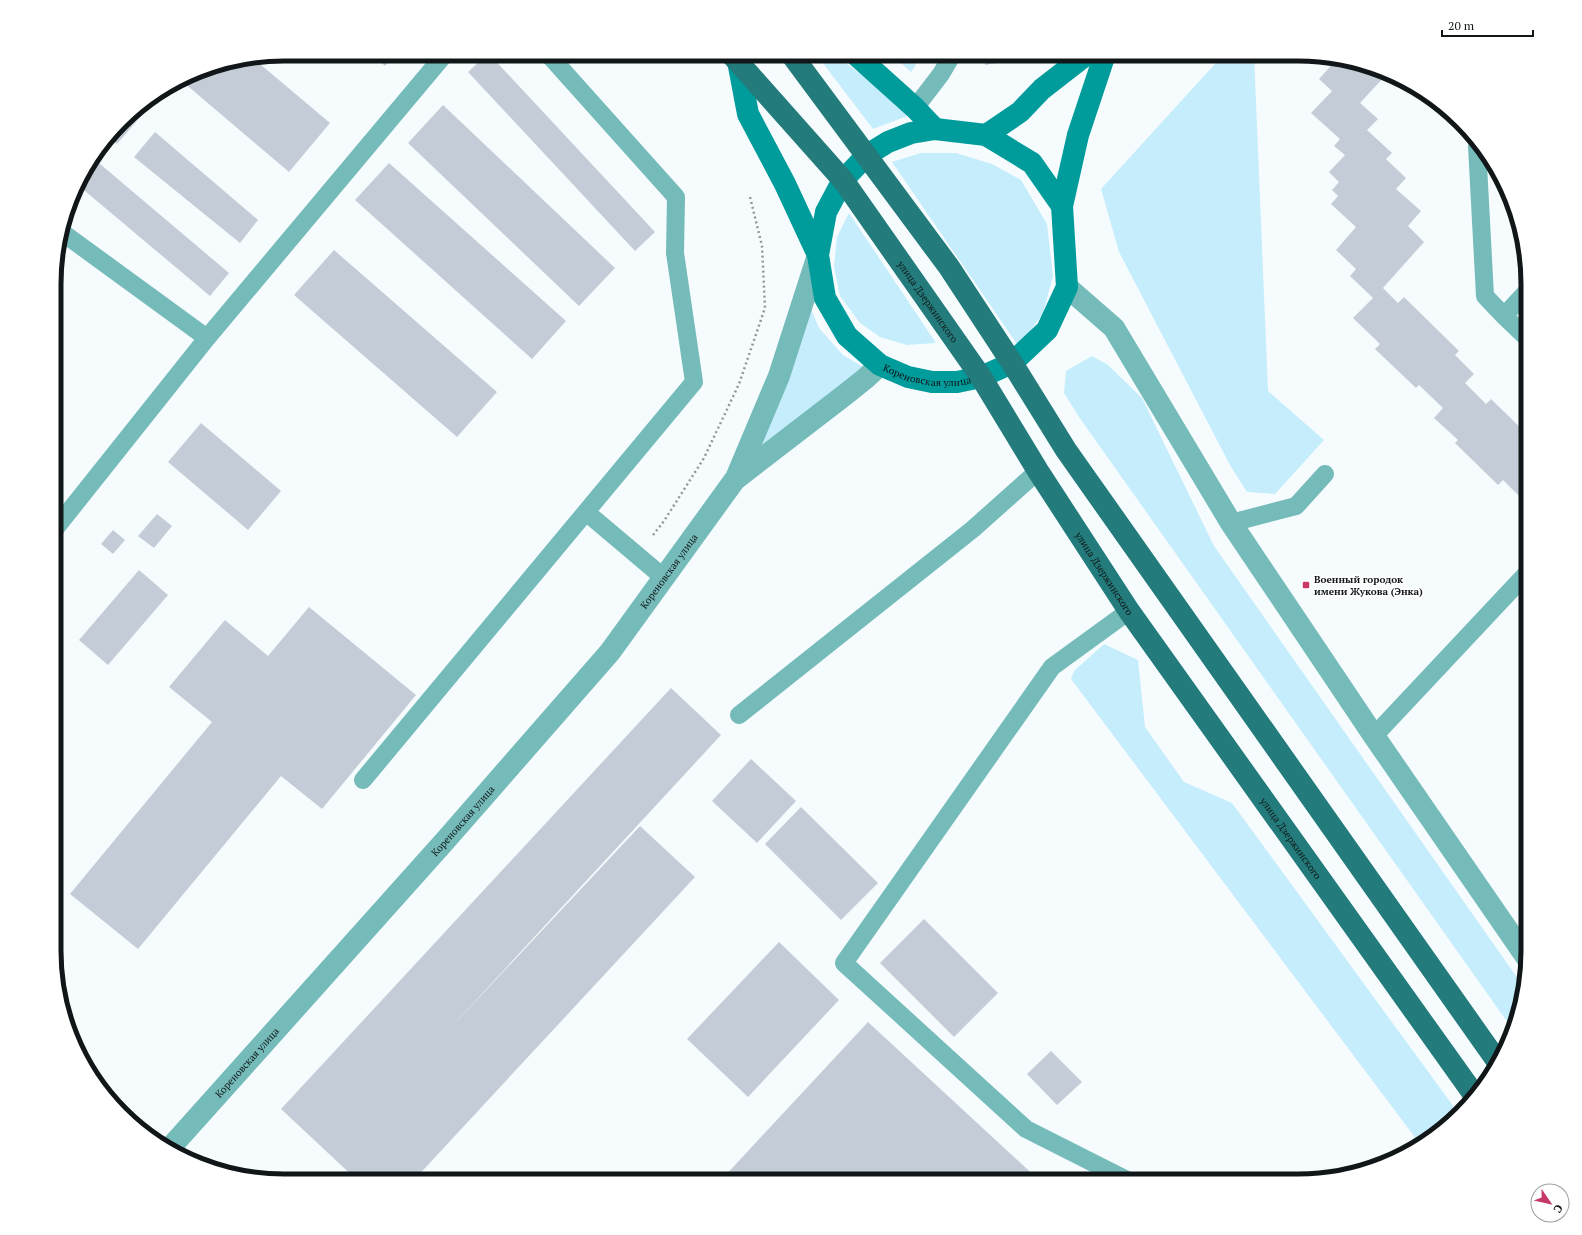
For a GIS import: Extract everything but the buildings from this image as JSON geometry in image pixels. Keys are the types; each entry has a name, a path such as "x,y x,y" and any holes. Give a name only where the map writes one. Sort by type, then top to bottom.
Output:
{"main road":[{"name":"улица Дзержинского","path":"737,61 843,180 981,377 1038,471 1129,611 1472,1091"},
{"path":"796,61 949,267 1012,363 1066,450 1494,1057"}],"street":[{"path":"735,61 748,114 785,184 818,255 825,298 847,336 880,365"},
{"path":"862,61 915,108 935,129 986,135 1032,162 1062,206"},
{"path":"986,135 1020,112 1042,89 1078,61"},
{"path":"1103,61 1078,135 1062,206 1067,286 1114,328 1231,523 1374,736 1521,948"},
{"name":"Кореновская улица","path":"173,1145 444,842 604,658 736,478 779,376 818,255 826,212 843,180 867,155 888,142 911,133 935,129"},
{"name":"Кореновская улица","path":"736,478 846,394 880,365 908,377 932,382 957,382 981,377 1012,363 1047,330 1067,286"}],"lane":[{"path":"61,521 207,338 439,61"},
{"path":"364,780 694,382 675,253 676,197 554,61"},
{"path":"915,108 941,74 949,61"},
{"path":"1477,151 1485,296 1521,332"},
{"path":"66,235 207,338"},
{"path":"1504,316 1521,298"},
{"path":"740,715 973,529 1038,471"},
{"path":"1231,523 1296,506 1325,474"},
{"path":"586,512 663,577"},
{"path":"1374,736 1521,579"},
{"path":"1115,1174 1026,1129 844,963 1052,667 1129,611"}],"path":[{"path":"637,555 664,521 704,458 739,384 765,308 762,246 750,197"}],"shaded area":[{"path":"821,61 843,61 913,114 873,129"},
{"path":"899,61 912,61 916,65 911,72"},
{"path":"1218,61 1254,61 1268,391 1324,440 1275,494 1247,492 1231,467 1119,252 1101,189"},
{"path":"921,153 956,153 992,164 1021,180 1047,224 1053,276 1043,313 1019,347 892,162"},
{"path":"849,213 936,343 907,345 880,337 860,323 840,296 834,267 837,237"},
{"path":"809,304 819,328 843,355 865,368 757,453"},
{"path":"1092,356 1108,365 1142,398 1214,546 1519,980 1517,995 1509,1024 1079,417 1064,393 1066,371"},
{"path":"1104,644 1138,660 1145,727 1184,782 1232,803 1456,1109 1434,1128 1417,1140 1071,679 1074,671"}],"place":[{"name":"Военный городок имени Жукова (Энка)","path":"1306,585"}]}
